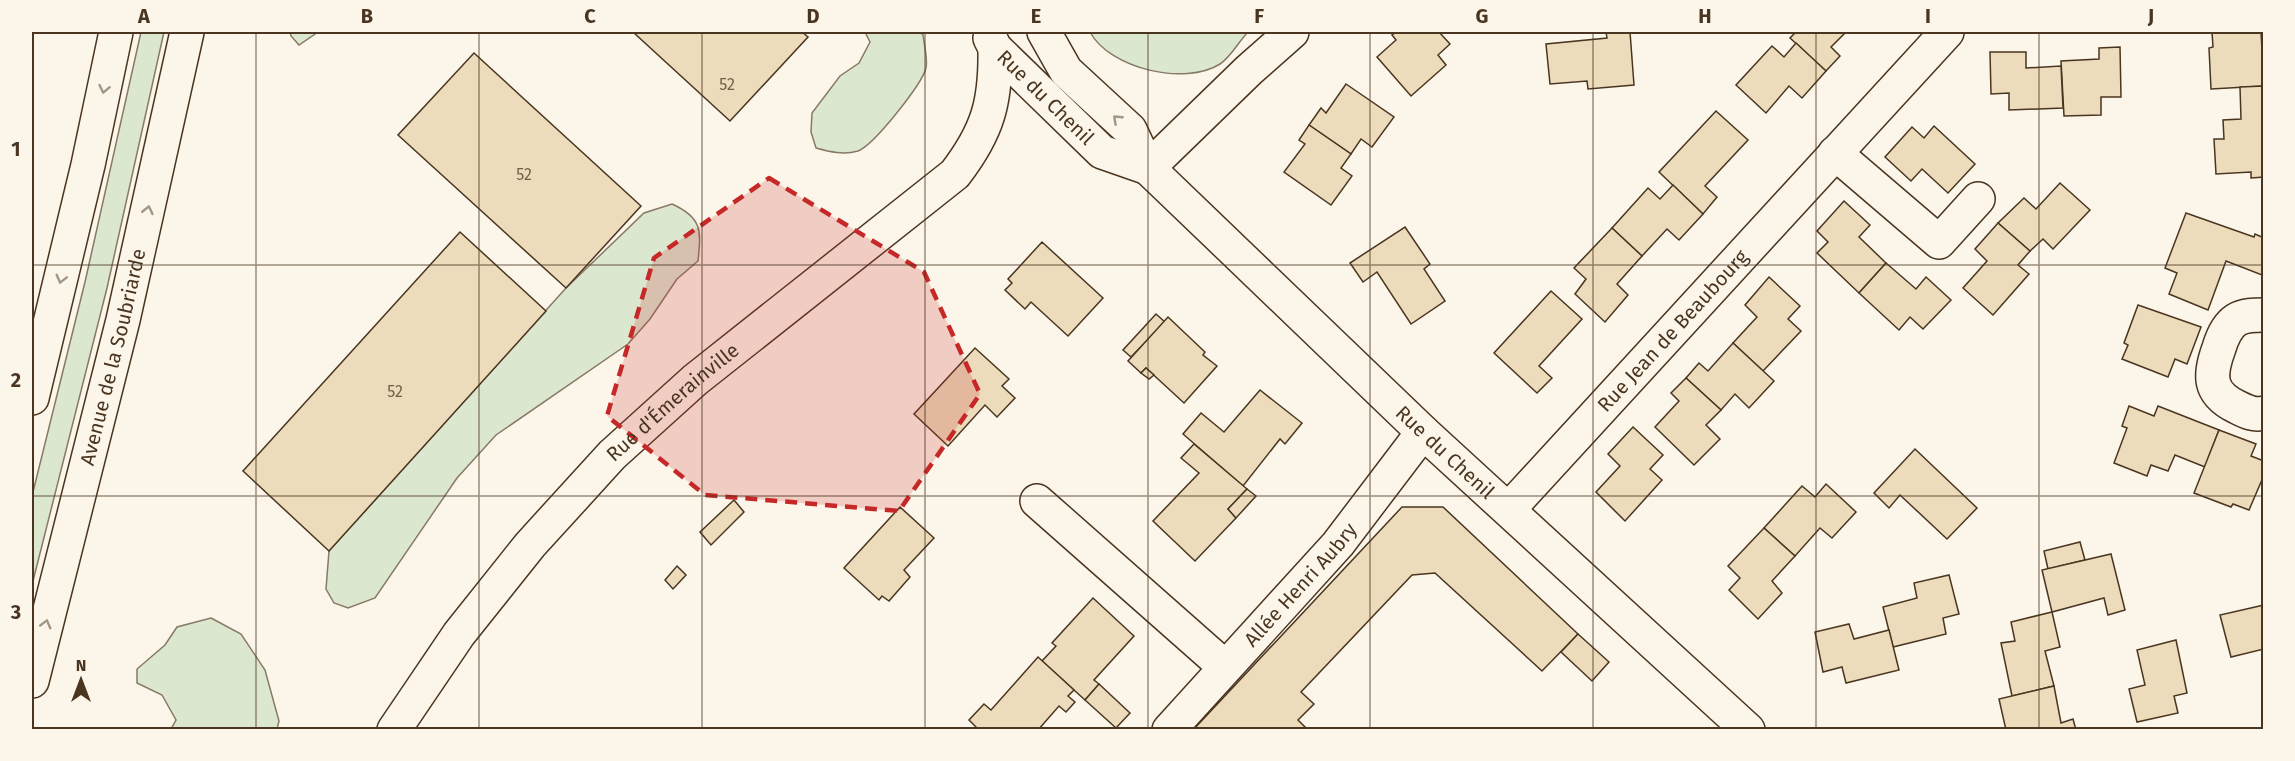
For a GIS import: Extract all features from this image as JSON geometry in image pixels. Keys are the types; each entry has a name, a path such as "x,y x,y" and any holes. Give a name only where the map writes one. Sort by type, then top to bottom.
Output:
{"street":[{"path":"32,398 88,165 116,32"},
{"name":"Avenue de la Soubriarde","path":"32,681 123,320 187,32"},
{"name":"Rue du Chenil","path":"1044,32 1066,70 1130,130 1148,168 1423,432 1748,729"},
{"path":"1148,168 1292,32"},
{"name":"Rue Jean de Beaubourg","path":"1509,509 1947,32"},
{"name":"Rue du Chenil","path":"991,40 1102,152 1148,168"},
{"name":"Rue d'Émerainville","path":"394,729 459,634 515,563 612,455 695,380 955,174 974,150 989,114 996,82 991,40"},
{"path":"989,114 1034,99 1048,99"},
{"path":"1834,153 1939,242 1978,199"},
{"path":"2264,315 2253,315 2237,320 2229,326 2211,371 2216,390 2225,402 2257,415 2264,413"},
{"name":"Allée Henri Aubry","path":"1169,729 1338,544 1423,432"},
{"path":"1037,501 1225,667"}],"highlighted area":[{"path":"769,178 924,272 980,394 899,511 705,495 607,416 654,258"}],"green space":[{"path":"141,32 164,32 107,288 32,585 32,496 85,282"},
{"path":"290,32 318,32 299,45"},
{"path":"865,32 920,32 923,35 926,56 923,76 897,113 875,138 858,151 832,152 816,148 811,132 812,113 840,76 859,63 870,42"},
{"path":"1090,32 1248,32 1220,64 1188,73 1169,73 1149,70 1114,56 1100,45"},
{"path":"672,204 690,215 698,226 700,241 698,261 677,279 650,319 628,344 496,435 457,478 375,598 348,608 334,603 326,589 329,551 566,288 644,213"},
{"path":"211,618 241,634 265,670 279,721 277,729 171,729 176,720 162,695 137,683 137,669 165,645 177,627"}],"building":[{"path":"633,32 802,32 808,37 730,121"},
{"path":"1396,32 1439,32 1450,44 1438,55 1446,65 1411,96 1377,57 1396,40 1392,35"},
{"path":"1606,32 1630,32 1634,85 1588,89 1587,81 1550,84 1546,44 1607,38"},
{"path":"1796,32 1846,32 1831,47 1840,56 1826,71 1790,38"},
{"path":"2212,32 2261,32 2264,86 2211,89 2209,48 2213,47"},
{"path":"1796,43 1826,71 1802,98 1789,86 1766,113 1736,85 1772,46 1784,57"},
{"path":"2120,47 2121,97 2101,97 2101,115 2064,116 2061,61 2099,59 2099,48"},
{"path":"1990,52 2026,52 2026,68 2061,66 2063,108 2009,110 2009,93 1991,94"},
{"path":"474,53 641,206 566,288 398,135"},
{"path":"1346,84 1394,117 1372,147 1361,139 1351,154 1309,125 1321,108 1326,113"},
{"path":"2264,86 2264,177 2251,178 2251,172 2216,174 2214,139 2224,139 2223,120 2241,119 2240,87"},
{"path":"1716,111 1748,140 1705,186 1717,197 1703,214 1659,172"},
{"path":"1309,125 1351,154 1341,168 1352,176 1331,205 1284,172 1305,144 1299,140"},
{"path":"1934,126 1975,164 1948,193 1922,169 1911,181 1885,157 1912,127 1924,138"},
{"path":"2060,183 2090,210 2053,249 2043,239 2030,251 1998,223 2024,198 2036,209"},
{"path":"1673,185 1703,214 1679,240 1667,229 1642,256 1612,228 1648,188 1660,199"},
{"path":"1844,201 1870,225 1859,237 1886,263 1859,293 1817,253 1828,242 1817,231"},
{"path":"2186,213 2254,237 2255,234 2264,238 2262,275 2226,261 2208,310 2169,294 2177,273 2165,268"},
{"path":"1998,223 2030,251 2018,265 2029,274 1993,315 1963,288 1987,261 1975,249"},
{"path":"1405,227 1430,264 1424,269 1445,301 1411,324 1377,272 1363,282 1350,263"},
{"path":"1612,228 1642,256 1617,284 1628,295 1605,322 1575,294 1586,279 1574,268"},
{"path":"460,232 546,311 329,551 243,471"},
{"path":"1042,242 1103,298 1068,336 1031,302 1025,309 1005,290 1012,283 1008,279"},
{"path":"1886,263 1916,289 1926,277 1951,300 1923,329 1910,317 1899,330 1859,293"},
{"path":"1769,277 1800,306 1788,319 1801,331 1763,371 1733,343 1757,317 1745,305"},
{"path":"1551,291 1582,319 1539,366 1552,378 1537,393 1494,353"},
{"path":"2138,305 2201,327 2187,364 2175,359 2168,377 2122,359 2128,345 2124,343"},
{"path":"1156,314 1165,322 1131,357 1123,350"},
{"path":"1168,317 1205,352 1203,355 1217,366 1184,403 1146,368 1141,373 1128,361"},
{"path":"1733,343 1774,381 1749,408 1735,394 1721,410 1686,378 1699,363 1708,371"},
{"path":"975,348 1009,379 1002,386 1015,398 997,417 985,405 948,446 914,414"},
{"path":"1146,368 1154,375 1149,379 1141,373"},
{"path":"1686,378 1721,410 1706,425 1720,439 1694,465 1655,427 1679,401 1671,393"},
{"path":"1260,390 1302,423 1285,444 1280,439 1243,486 1183,434 1201,413 1224,432"},
{"path":"2129,406 2154,416 2158,406 2219,430 2205,467 2175,455 2168,471 2151,465 2147,476 2114,463 2127,428 2122,426"},
{"path":"1633,427 1663,455 1650,469 1662,480 1625,521 1596,492 1620,466 1608,454"},
{"path":"2219,430 2256,444 2251,456 2264,461 2264,475 2249,510 2233,504 2231,507 2194,493"},
{"path":"1194,444 1247,489 1228,509 1236,518 1195,561 1153,521 1199,473 1181,458"},
{"path":"1915,449 1977,508 1947,539 1900,495 1889,508 1874,493"},
{"path":"1826,484 1856,512 1832,538 1820,528 1795,556 1764,528 1802,486 1815,497"},
{"path":"1247,489 1256,496 1236,518 1228,509"},
{"path":"734,500 744,512 711,545 700,532"},
{"path":"900,507 934,538 904,570 910,577 889,601 882,596 879,600 844,568"},
{"path":"1402,507 1443,507 1578,634 1542,671 1435,573 1412,575 1301,692 1314,704 1298,720 1308,730 1193,730"},
{"path":"1764,528 1795,556 1772,581 1782,593 1758,619 1729,590 1740,578 1728,566"},
{"path":"2080,542 2085,560 2048,569 2044,551"},
{"path":"2111,554 2125,610 2108,615 2104,598 2052,612 2042,570"},
{"path":"677,566 686,575 673,589 665,580"},
{"path":"1949,575 1959,614 1943,618 1946,634 1893,647 1883,607 1917,598 1914,583"},
{"path":"1093,598 1134,636 1094,680 1099,684 1085,700 1042,661 1056,646 1052,643"},
{"path":"2264,605 2264,649 2231,657 2220,615"},
{"path":"2052,612 2060,647 2045,651 2054,686 2012,696 2001,643 2015,641 2011,622"},
{"path":"1849,624 1854,639 1889,630 1899,670 1846,683 1842,667 1823,672 1815,632"},
{"path":"1578,634 1609,662 1592,681 1561,652"},
{"path":"2176,640 2187,693 2174,696 2178,713 2137,722 2129,689 2145,685 2137,650"},
{"path":"1038,657 1074,690 1068,696 1075,702 1066,712 1059,706 1038,730 979,730 969,720 984,704 991,710"},
{"path":"1099,684 1130,713 1116,728 1085,700"},
{"path":"2054,686 2061,723 2073,719 2076,730 2006,730 1999,699"}]}
